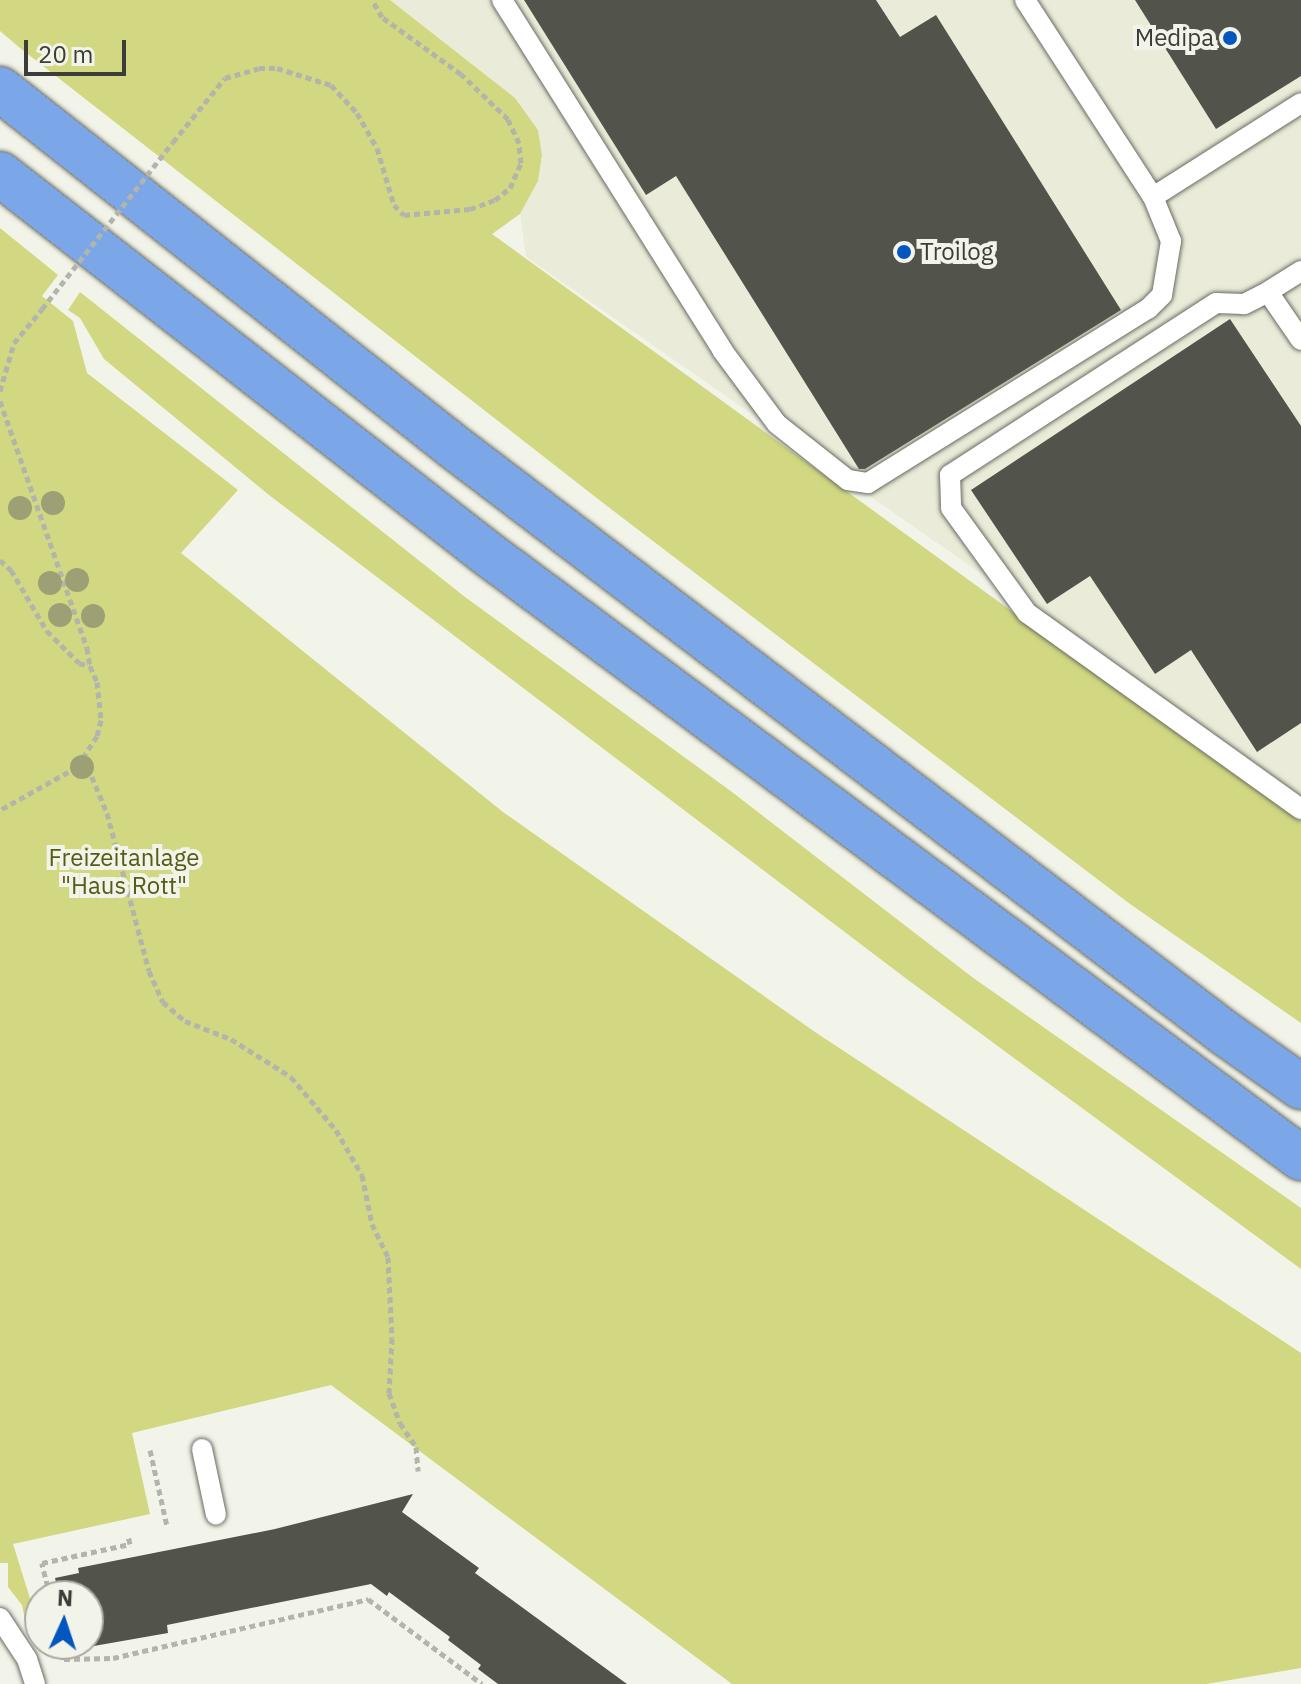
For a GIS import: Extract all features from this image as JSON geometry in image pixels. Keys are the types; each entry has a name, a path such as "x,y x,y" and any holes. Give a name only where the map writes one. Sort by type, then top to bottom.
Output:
{"highway":[{"path":"0,89 458,450 1226,1034 1301,1087"},
{"path":"0,174 488,554 1301,1158"}],"lane":[{"path":"502,0 722,350 777,424 848,480 868,483 1148,309 1162,295 1171,241 1153,197 1025,0"},
{"path":"1153,197 1301,103"},
{"path":"1301,271 1244,304 1216,303 950,475 951,508 1027,613 1301,809"},
{"path":"1268,292 1301,340"},
{"path":"202,1449 216,1515"},
{"path":"0,1618 27,1659 35,1684"}],"path":[{"path":"0,391 14,343 225,78 259,68 277,68 331,85 357,113 377,148 394,205 404,215 470,209 495,200 510,188 521,163 519,143 508,119 461,74 382,17 372,0"},
{"path":"0,401 87,648 97,682 101,720 77,767 0,810"},
{"path":"0,560 11,570 47,631 79,663 90,666"},
{"path":"84,758 107,813 144,956 163,1002 185,1021 231,1039 291,1077 336,1130 362,1175 372,1224 388,1257 392,1338 389,1393 400,1423 416,1447 418,1471"},
{"path":"150,1450 167,1526"},
{"path":"46,1580 42,1563 130,1544 128,1535"},
{"path":"104,1658 368,1599 482,1684"}],"shaded area":[{"path":"390,0 1301,0 1301,796 526,257 520,214 538,181 542,155 538,130 515,98"}],"green space":[{"path":"0,0 390,0 515,98 538,130 542,155 538,181 520,214 492,234 1301,821 1301,1023 1130,904 607,506 20,48 0,31"},
{"name":"Freizeitanlage \"Haus Rott\"","path":"0,228 58,275 42,296 73,321 87,373 238,490 181,553 503,812 815,1032 1301,1353 1301,1668 1206,1684 732,1684 331,1385 132,1433 150,1514 13,1544 24,1580 24,1615 22,1605 8,1587 8,1563 0,1563"},
{"path":"80,292 465,597 732,792 972,977 1301,1208 1301,1269 908,980 269,495 104,359 80,318 68,310"}],"building":[{"name":"Troilog","path":"524,0 876,0 900,37 936,15 1121,310 865,469 859,469 676,176 646,195"},
{"name":"Medipa","path":"1135,0 1301,0 1301,76 1216,129"},
{"path":"1230,319 1301,426 1301,723 1257,752 1191,650 1155,674 1090,576 1047,604 971,490"},
{"path":"413,1494 402,1512 479,1568 475,1573 627,1684 498,1684 478,1669 481,1665 448,1640 450,1637 389,1592 387,1596 371,1584 167,1625 168,1633 104,1644 104,1580 55,1580 79,1573 78,1568 275,1529"}],"place":[{"name":"Medipa","path":"1230,38"},
{"name":"Troilog","path":"904,252"}]}
